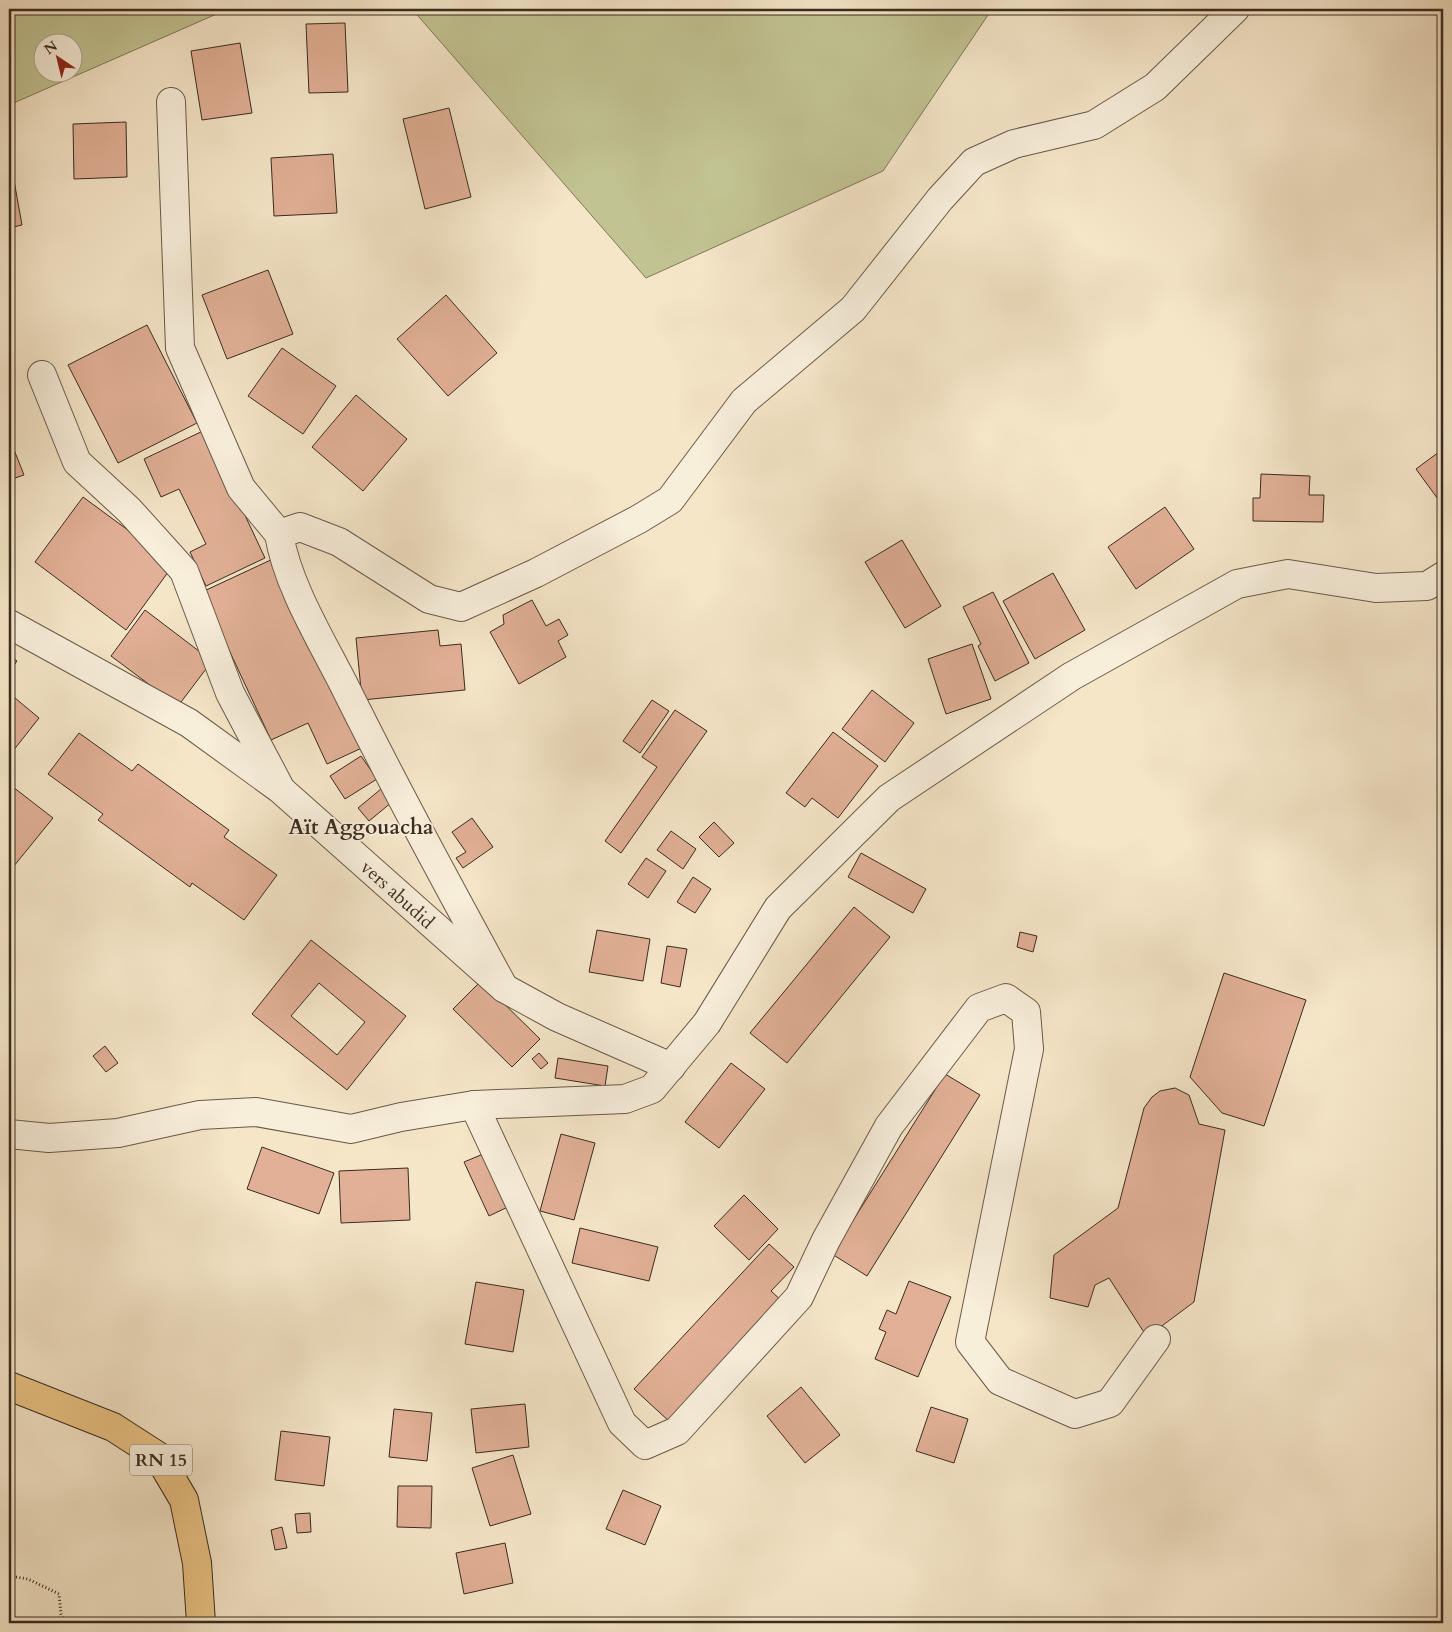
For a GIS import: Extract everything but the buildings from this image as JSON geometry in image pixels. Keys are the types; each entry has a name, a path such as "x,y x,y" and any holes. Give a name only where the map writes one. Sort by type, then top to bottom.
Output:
{"main road":[{"name":"RN 15","path":"9,1386 113,1428 158,1456 184,1500 197,1563 201,1623"}],"street":[{"path":"279,534 300,527 339,542 429,598 461,607 536,573 639,519 670,500 744,400 853,309 940,199 974,162 1014,144 1094,125 1154,87 1235,9"},
{"path":"171,102 180,348 241,488 279,534 281,548 303,604 399,796 504,988"},
{"path":"42,375 77,462 128,510 184,571 230,693 280,789"},
{"path":"9,1134 49,1138 118,1133 200,1115 256,1112 352,1128 401,1117 474,1105 624,1099 652,1090 707,1023 778,908 882,805 1072,676 1237,584 1288,574 1376,588 1393,588 1427,586 1443,576"},
{"name":"vers abudid","path":"9,624 190,723 280,789 504,988 557,1017 671,1067"},
{"path":"474,1105 622,1422 645,1445 677,1431 799,1297 826,1240 889,1126 979,1008 1006,998 1026,1012 1029,1049 970,1342 1000,1381 1075,1414 1110,1403 1156,1339"}],"path":[{"path":"9,1576 28,1579 59,1594 61,1614 65,1623"}],"green space":[{"path":"9,9 228,9 82,73 82,32 32,32 32,82 61,82 9,105"},
{"path":"412,9 992,9 883,171 646,278"}],"district":[{"name":"Aït Aggouacha","path":"361,827"}]}
